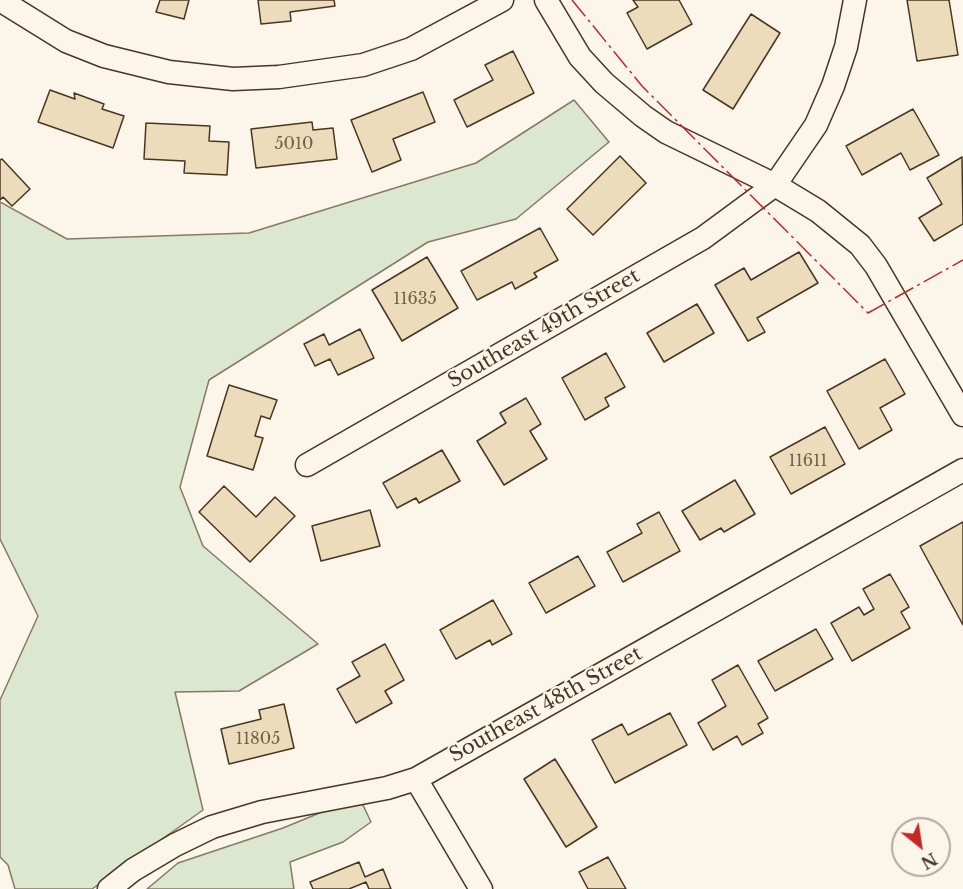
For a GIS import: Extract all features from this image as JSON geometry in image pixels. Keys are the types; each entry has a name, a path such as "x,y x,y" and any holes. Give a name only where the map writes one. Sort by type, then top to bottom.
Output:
{"street":[{"path":"0,0 66,41 104,57 169,72 233,79 279,77 363,65 411,49 502,0"},
{"path":"546,0 580,57 621,99 666,132 775,185 818,211 865,252 876,266 963,415"},
{"name":"Southeast 49th Street","path":"307,465 703,238 775,185 816,125 833,86 846,47 855,0"},
{"name":"Southeast 48th Street","path":"110,889 164,851 212,828 262,812 387,788 416,779 963,470"},
{"path":"416,779 481,889"}],"green space":[{"path":"574,100 609,142 516,219 428,242 209,380 180,487 203,546 318,644 239,691 175,692 203,810 92,889 15,889 8,865 0,857 0,700 38,616 0,539 0,202 67,239 249,233 476,163"},
{"path":"362,803 371,822 343,842 290,862 294,889 147,889 178,863 283,828 322,812"}],"building":[{"path":"160,0 189,0 184,19 156,12"},
{"path":"258,0 334,0 335,6 290,12 291,21 261,24"},
{"path":"633,0 679,0 692,24 647,49 627,13 638,7"},
{"path":"907,0 949,0 958,55 917,61"},
{"path":"751,14 780,33 733,109 703,90"},
{"path":"513,51 534,93 467,127 454,100 493,80 485,65"},
{"path":"50,90 75,99 74,93 104,104 102,109 124,116 113,148 38,122"},
{"path":"423,92 435,122 393,139 401,160 372,172 351,120"},
{"path":"913,109 939,155 910,170 901,153 862,175 846,146"},
{"path":"312,122 313,130 333,128 337,159 256,168 251,129"},
{"path":"146,123 210,126 209,141 229,142 227,175 184,173 185,161 144,159"},
{"path":"620,156 646,183 593,235 567,209"},
{"path":"962,157 963,224 934,241 919,218 942,204 927,178"},
{"path":"2,159 30,189 12,206 3,197 0,200 0,160"},
{"path":"540,228 558,260 534,273 537,277 515,289 512,282 477,300 461,271"},
{"path":"799,252 818,283 757,318 765,332 748,341 715,285 744,268 751,280"},
{"path":"427,257 458,308 402,341 372,290"},
{"path":"697,304 714,333 664,362 647,333"},
{"path":"360,329 374,358 338,375 330,359 315,366 304,344 324,334 329,345"},
{"path":"606,353 625,387 605,398 609,406 585,420 562,378"},
{"path":"885,359 905,394 880,408 892,430 859,449 827,391"},
{"path":"229,385 277,400 270,419 261,416 255,436 263,438 253,470 207,456"},
{"path":"526,398 541,424 530,431 547,459 504,485 477,441 506,423 500,413"},
{"path":"825,427 845,464 791,494 770,457"},
{"path":"442,450 460,481 419,503 416,498 397,508 383,483"},
{"path":"735,480 755,514 724,532 721,528 700,540 682,511"},
{"path":"224,486 256,517 275,497 295,516 250,562 199,512"},
{"path":"370,510 380,546 321,561 312,526"},
{"path":"659,512 680,551 623,582 607,552 642,533 637,524"},
{"path":"963,522 963,625 920,546"},
{"path":"578,556 595,586 546,613 529,583"},
{"path":"890,574 909,607 901,612 910,628 852,661 831,623 859,607 864,615 874,609 863,589"},
{"path":"493,600 512,634 492,645 490,640 456,659 440,630"},
{"path":"816,629 833,659 775,691 758,661"},
{"path":"385,644 404,680 385,691 392,703 356,723 337,689 360,676 352,662"},
{"path":"738,665 768,718 758,724 763,733 742,745 737,736 713,750 698,723 726,706 712,680"},
{"path":"284,704 294,748 229,764 221,729 261,719 259,710"},
{"path":"670,713 687,745 615,783 592,740 622,724 628,735"},
{"path":"555,759 597,827 566,847 524,779"},
{"path":"608,857 626,889 588,889 579,872"},
{"path":"359,862 365,877 383,869 391,889 369,889 366,882 349,889 313,889 310,882"}],"power":[{"path":"572,0 642,86 868,313 963,260"}]}
